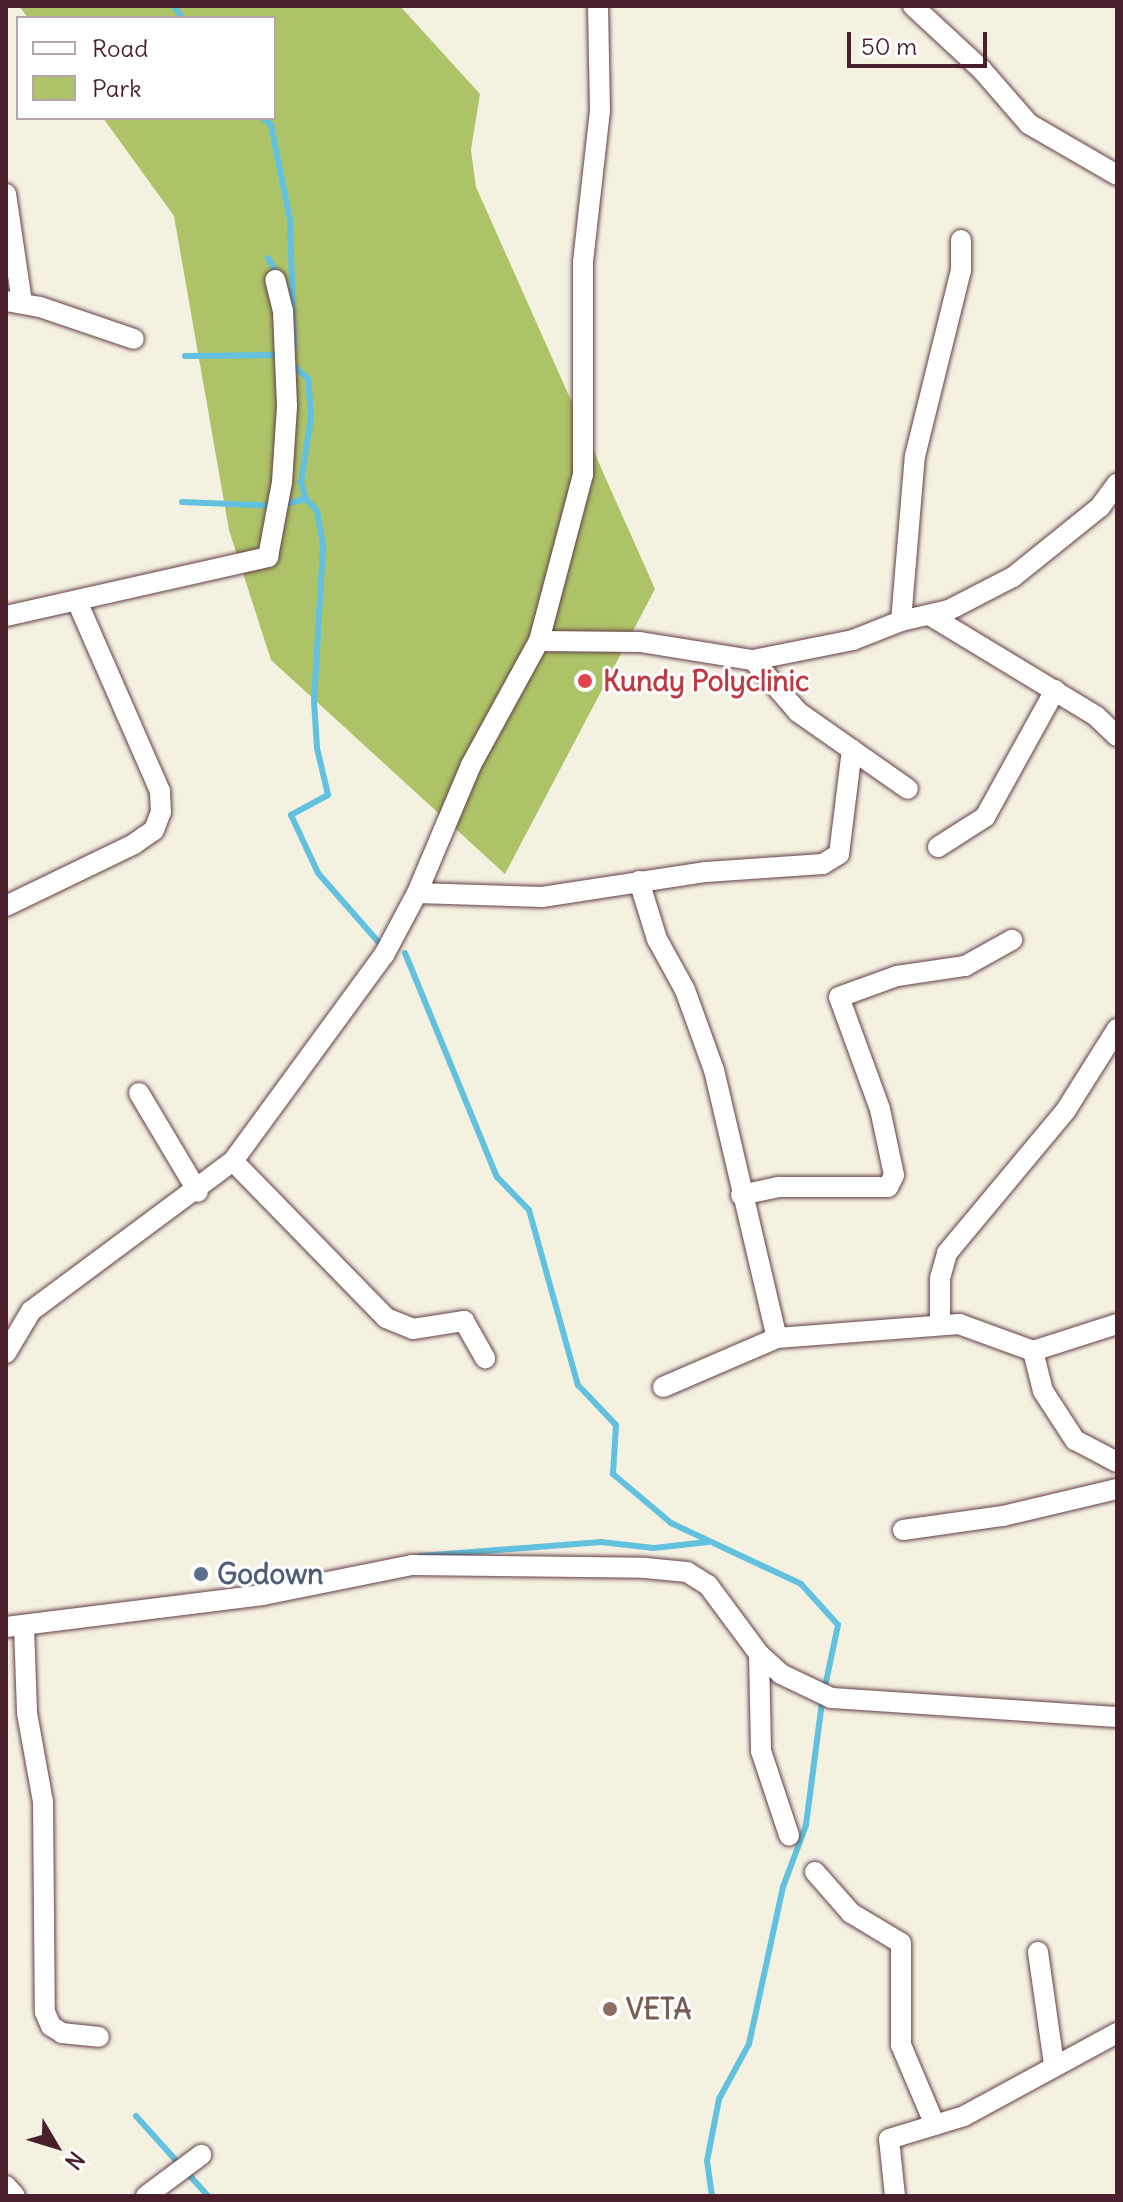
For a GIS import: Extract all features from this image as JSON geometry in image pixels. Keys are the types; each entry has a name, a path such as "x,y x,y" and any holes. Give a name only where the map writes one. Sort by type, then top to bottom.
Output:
{"street":[{"path":"6,1353 11,1322 198,1192 233,1161 384,955 417,893 471,765 539,641 583,474 583,262 600,111 598,6"},
{"path":"913,6 982,70 1029,124 1117,175"},
{"path":"6,194 14,302 134,339"},
{"path":"901,621 915,456 965,254 961,240"},
{"path":"6,616 268,557 282,482 287,406 283,311 275,280"},
{"path":"539,641 640,642 753,660 853,640 901,621 931,616 1013,577 1100,507 1117,484"},
{"path":"6,906 134,844 154,830 161,812 160,791 77,601"},
{"path":"931,616 1108,724 1117,736"},
{"path":"753,660 798,712 908,789"},
{"path":"938,847 985,817 1055,690"},
{"path":"417,893 542,897 748,867 811,867 834,859 852,750"},
{"path":"639,881 657,939 685,990 714,1070 777,1338"},
{"path":"741,1195 793,1186 888,1187 894,1175 880,1109 839,997 897,976 965,966 1012,940"},
{"path":"940,1324 940,1278 947,1253 1066,1110 1117,1029"},
{"path":"139,1093 198,1192"},
{"path":"233,1161 386,1318 413,1329 464,1321 485,1358"},
{"path":"663,1387 777,1338 959,1324 1033,1351 1117,1324"},
{"path":"1033,1351 1043,1391 1068,1431 1117,1462"},
{"path":"903,1530 1003,1516 1117,1489"},
{"path":"99,2037 62,2033 51,2026 45,2012 43,1802 15,1626 263,1595 412,1565 584,1565 687,1572 724,1601 759,1654 789,1679 831,1698 1117,1717"},
{"path":"759,1654 761,1751 789,1835"},
{"path":"815,1872 851,1913 901,1943 901,2045 935,2125"},
{"path":"1038,1952 1054,2065"},
{"path":"895,2196 889,2139 964,2116 1117,2033"},
{"path":"146,2196 201,2155"},
{"path":"6,2186 15,2196"}],"green space":[{"path":"19,6 400,6 480,94 471,150 476,187 655,589 505,874 271,660 229,530 174,216 104,120 276,120 276,16 26,16"}],"waterway":[{"path":"174,6 181,16"},
{"path":"265,120 271,125 290,220 294,345"},
{"path":"268,258 279,276"},
{"path":"185,356 281,355"},
{"path":"292,364 308,379 311,417 301,482 306,499 317,511 323,546 314,701 317,748 328,795 291,815 318,873 382,946"},
{"path":"182,502 277,506 306,499"},
{"path":"405,953 497,1177 529,1210 578,1385 616,1425 613,1474 671,1523 801,1584 838,1625 826,1682"},
{"path":"420,1556 601,1542 654,1548 708,1542"},
{"path":"712,2196 707,2161 719,2099 749,2044 783,1887 806,1825 822,1701"},
{"path":"136,2116 208,2196"}],"place":[{"name":"Kundy Polyclinic","path":"585,681"},
{"name":"Godown","path":"201,1574"},
{"name":"VETA","path":"610,2009"}]}
